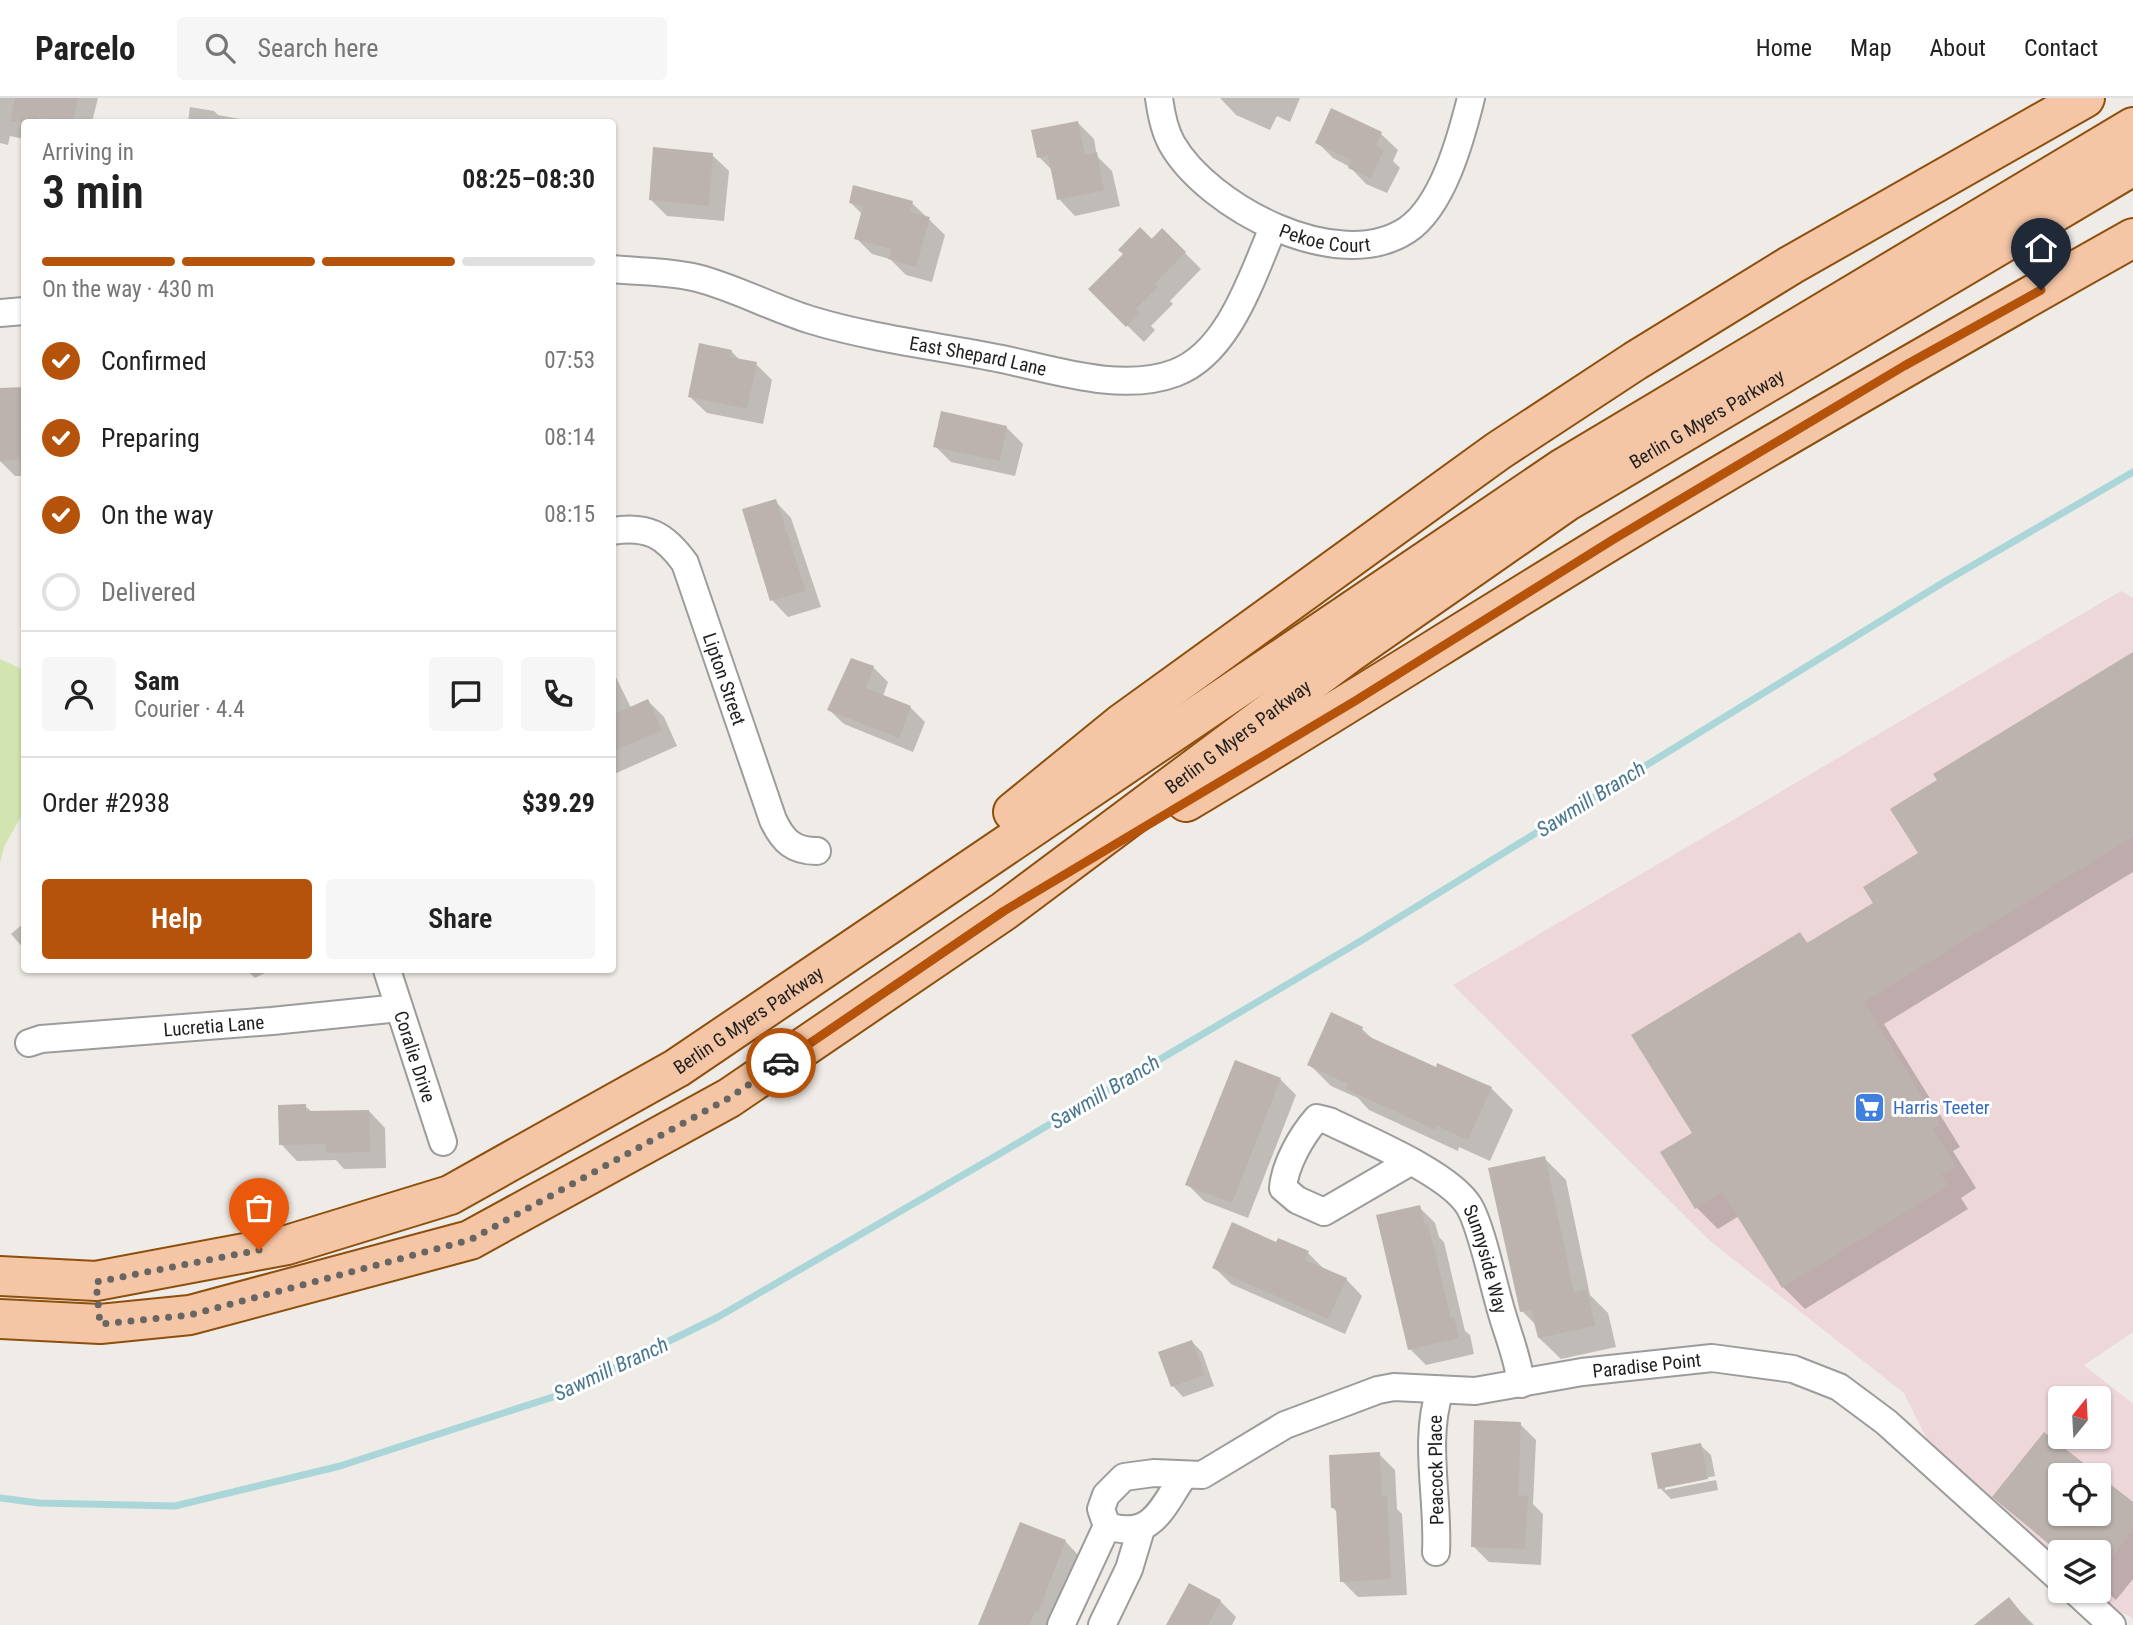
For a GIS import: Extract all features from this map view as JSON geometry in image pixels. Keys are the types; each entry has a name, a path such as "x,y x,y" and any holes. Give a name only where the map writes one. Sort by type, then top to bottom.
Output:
{"main road":[{"path":"814,973 1121,724 1498,450 1635,361 1791,265 2085,98"},
{"name":"Berlin G Myers Parkway","path":"0,1276 96,1282 286,1245 450,1195 677,1068 1563,468 2131,141"},
{"name":"Berlin G Myers Parkway","path":"0,1319 100,1324 190,1315 470,1240 729,1098 1004,911 1348,654 1566,502 2131,141"},
{"path":"1004,911 1355,701 1661,511 1904,366 2133,238"},
{"path":"96,1282 100,1324"}],"street":[{"name":"Pekoe Court","path":"1158,98 1171,142 1199,179 1273,228 1353,246 1372,244 1406,230 1421,218 1434,199 1451,161 1471,98"},
{"name":"East Shepard Lane","path":"616,268 697,278 808,319 920,346 1108,379 1145,379 1175,373 1199,358 1219,337 1246,290 1273,228"},
{"path":"0,313 21,311"},
{"name":"Lipton Street","path":"616,531 637,528 658,536 671,543 685,563 725,684 782,840 802,851 817,851"},
{"name":"Coralie Drive","path":"388,973 443,1142"},
{"name":"Lucretia Lane","path":"29,1042 399,1008"},
{"name":"Sunnyside Way","path":"1410,1162 1324,1212 1297,1200 1283,1188 1284,1175 1309,1127 1317,1118 1410,1162 1444,1181 1469,1206 1493,1275 1508,1338 1519,1361 1521,1384"},
{"name":"Paradise Point","path":"1107,1526 1101,1509 1106,1494 1124,1477 1154,1474 1183,1477 1202,1475 1285,1425 1321,1409 1394,1387 1475,1391 1582,1372 1712,1358 1793,1369 1839,1387 1886,1422 2048,1568"},
{"name":"Peacock Place","path":"1436,1552 1432,1437 1434,1409 1440,1390"},
{"path":"1102,1625 1129,1569 1141,1530 1155,1517 1183,1477"},
{"path":"1061,1625 1107,1526 1121,1530 1141,1530"},
{"path":"2088,1603 2112,1625"}],"shaded area":[{"path":"2121,591 2133,598 2133,1332 2084,1365 2110,1386 2048,1386 2048,1449 2111,1449 2111,1386 2133,1404 2133,1618 2105,1603 2111,1603 2111,1540 2048,1540 2048,1554 1936,1457 1904,1393 1710,1241 1453,985"}],"green space":[{"path":"0,659 21,669 21,818 4,847 0,863"}],"building":[{"path":"15,98 78,98 74,119 38,117 10,122"},
{"path":"1331,108 1382,132 1376,146 1384,150 1371,178 1348,168 1351,160 1315,143"},
{"path":"1078,121 1085,155 1097,152 1104,190 1057,200 1048,156 1037,158 1031,130"},
{"path":"653,147 713,153 709,206 649,200"},
{"path":"853,185 913,201 910,212 930,217 916,267 888,259 891,249 854,239 863,206 849,203"},
{"path":"1140,227 1152,239 1162,228 1186,252 1155,283 1158,287 1136,309 1140,313 1126,327 1088,289 1123,254 1118,250"},
{"path":"699,343 732,350 730,357 757,362 747,409 688,397"},
{"path":"21,387 21,459 0,461 0,388"},
{"path":"941,411 1007,426 1000,461 933,447"},
{"path":"776,499 806,591 770,601 742,509"},
{"path":"2133,652 2133,837 1864,1002 1940,1125 1933,1129 1956,1166 1941,1175 1948,1186 1782,1288 1722,1192 1695,1209 1660,1152 1692,1133 1631,1035 1800,932 1807,943 1873,903 1863,887 1918,853 1890,809 1937,780 1933,774"},
{"path":"851,658 874,666 866,688 911,706 899,738 827,710"},
{"path":"648,699 662,730 616,750 616,713"},
{"path":"1331,1012 1363,1027 1361,1033 1436,1067 1437,1063 1492,1087 1468,1140 1437,1126 1436,1130 1346,1089 1348,1084 1307,1065"},
{"path":"1235,1060 1281,1078 1232,1203 1185,1185"},
{"path":"306,1104 306,1111 369,1110 370,1152 326,1153 326,1144 279,1145 278,1105"},
{"path":"1545,1156 1574,1292 1587,1289 1595,1326 1538,1338 1531,1310 1520,1312 1488,1168"},
{"path":"1420,1205 1425,1225 1428,1224 1451,1318 1454,1317 1459,1338 1408,1350 1376,1215"},
{"path":"1232,1222 1276,1242 1278,1238 1309,1251 1305,1260 1347,1278 1328,1319 1212,1268"},
{"path":"1192,1340 1205,1375 1171,1387 1158,1352"},
{"path":"1474,1420 1521,1422 1518,1495 1528,1496 1525,1549 1471,1547"},
{"path":"2044,1432 2048,1435 2048,1449 2066,1449 2083,1463 2048,1463 2048,1526 2111,1526 2111,1485 2133,1502 2133,1530 2111,1558 2111,1540 2048,1540 2048,1543 1992,1497"},
{"path":"1701,1443 1708,1479 1658,1489 1651,1453"},
{"path":"1380,1452 1382,1496 1387,1496 1391,1579 1340,1582 1336,1508 1331,1508 1329,1455"},
{"path":"1020,1522 1066,1540 1038,1613 1035,1611 1030,1625 978,1625"},
{"path":"1189,1583 1221,1600 1208,1625 1166,1625"},
{"path":"2009,1597 2031,1625 1974,1625"}],"waterway":[{"name":"Sawmill Branch","path":"0,1498 39,1503 175,1506 340,1466 559,1395 718,1317 1006,1150 1359,942 1944,582 2133,472"}],"way so far":[{"path":"259,1250 96,1282 100,1324 190,1315 470,1240 729,1098 781,1063"}],"place":[{"name":"Harris Teeter","path":"1870,1107"}],"route":[{"path":"781,1063 1004,911 1355,701 1614,539 1904,366 2041,290"}]}
